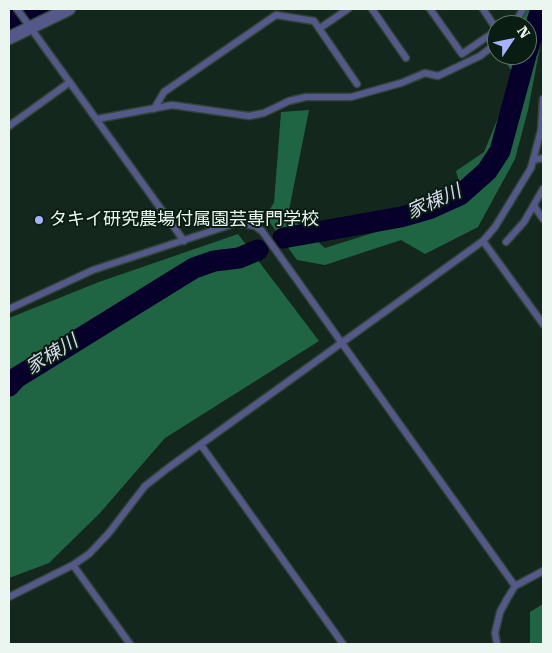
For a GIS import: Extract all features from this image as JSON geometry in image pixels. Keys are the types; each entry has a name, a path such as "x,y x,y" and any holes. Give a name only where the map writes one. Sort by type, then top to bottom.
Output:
{"street":[{"path":"9,38 69,9"}],"lane":[{"path":"17,9 184,241"},
{"path":"320,28 348,9"},
{"path":"372,9 406,58"},
{"path":"430,9 462,54 497,30 483,9"},
{"path":"154,109 164,92 276,15 314,21 357,84"},
{"path":"97,119 172,105 212,112 256,115 289,101 306,97 350,97 392,86 425,73 438,76 480,56 487,51"},
{"path":"9,126 70,82"},
{"path":"9,597 74,565 89,554 108,534 145,486 483,241 495,227 531,168 541,130 543,98"},
{"path":"533,160 543,158"},
{"path":"506,242 524,222 543,189"},
{"path":"534,206 543,219"},
{"path":"9,309 93,270 236,223 255,226 262,231 516,586"},
{"path":"483,241 543,324"},
{"path":"201,445 343,644"},
{"path":"74,565 130,644"},
{"path":"497,644 495,633 500,612 516,586 543,571"}],"green space":[{"path":"527,9 543,9 543,31 537,63 537,15 524,15"},
{"path":"508,65 537,65 528,110 515,159 478,227 425,254 401,240 325,265 297,260 265,216 274,203 281,112 309,110 288,215 325,248 465,204 456,171 484,152 515,76"},
{"path":"238,234 319,341 165,438 100,513 49,563 9,578 9,318 99,282"},
{"path":"543,604 543,644 530,644 530,612"}],"waterway":[{"path":"9,22 39,9"},
{"name":"家棟川","path":"537,21 541,9"},
{"name":"家棟川","path":"283,238 401,217 429,209 460,195 487,171 500,151 523,65"},
{"name":"家棟川","path":"9,386 16,378 194,268 214,261 239,258 258,250"}],"place":[{"name":"タキイ研究農場付属園芸専門学校","path":"39,220"}]}
